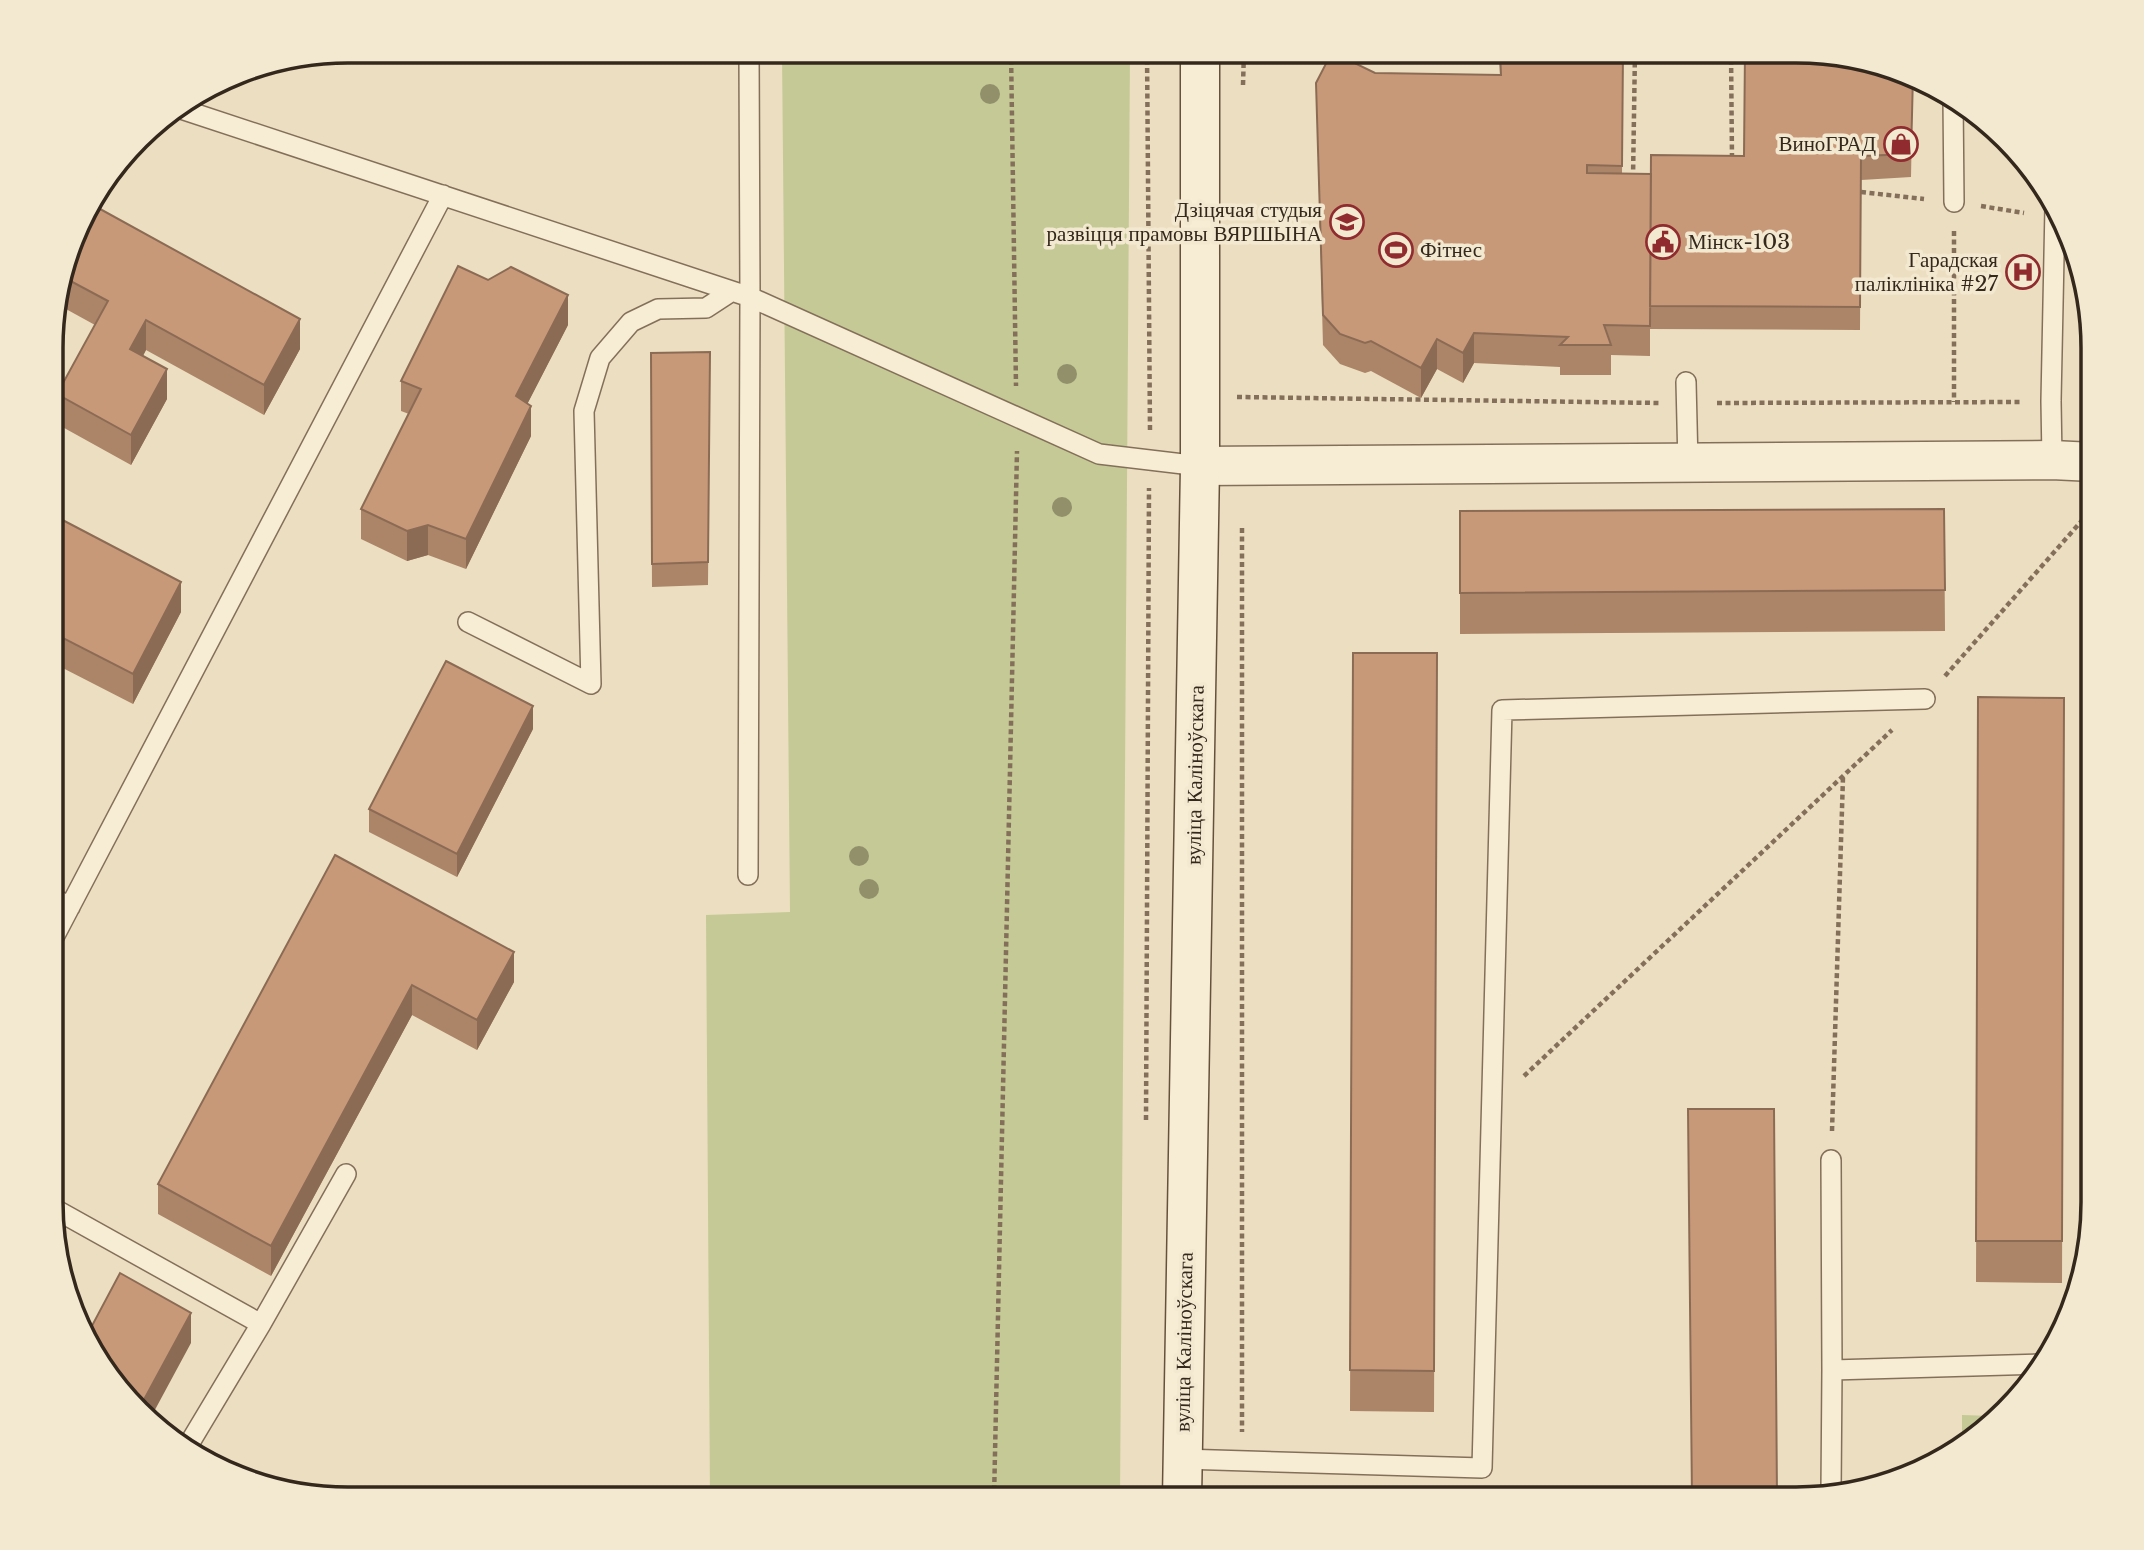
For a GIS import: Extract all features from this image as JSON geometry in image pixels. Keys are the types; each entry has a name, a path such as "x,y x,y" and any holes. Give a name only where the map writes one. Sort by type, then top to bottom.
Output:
{"main road":[{"name":"вуліца Каліноўскага","path":"1182,1487 1200,466 1200,63"},
{"path":"1200,466 2081,461"}],"lane":[{"path":"748,875 741,294 749,63"},
{"path":"1953,110 1954,202"},
{"path":"189,112 741,294 1100,454 1200,466"},
{"path":"63,900 443,195"},
{"path":"2052,460 2055,228"},
{"path":"468,622 590,684 584,411 600,358 631,322 658,309 706,308 741,294"},
{"path":"1686,382 1688,464"},
{"path":"1182,1459 1482,1468 1502,710 1925,699"},
{"path":"1831,1160 1831,1485"},
{"path":"191,1440 346,1174"},
{"path":"64,1214 261,1324"},
{"path":"1832,1370 2030,1364"}],"path":[{"path":"994,1487 1018,416 1011,63"},
{"path":"1146,1125 1150,396 1147,63"},
{"path":"1243,93 1244,63"},
{"path":"1633,186 1635,63"},
{"path":"1731,63 1732,166"},
{"path":"1861,192 2046,211"},
{"path":"1954,202 1954,402"},
{"path":"1236,397 1242,466 1242,1441 1253,1487"},
{"path":"1492,1106 1925,699 2081,522"},
{"path":"1831,1160 1843,777"}],"green space":[{"path":"782,63 1130,63 1120,1487 710,1487 706,915 790,912"},
{"path":"1962,1415 1984,1416 1970,1428 1962,1434"}],"building":[{"path":"1326,63 1355,63 1375,73 1501,75 1500,63 1623,63 1622,166 1587,165 1587,173 1651,174 1650,326 1604,325 1611,345 1560,345 1568,337 1474,333 1463,353 1437,339 1421,368 1371,341 1365,343 1340,334 1323,315 1316,83"},
{"path":"1745,63 1833,65 1888,78 1913,88 1911,154 1861,156 1860,307 1650,306 1651,155 1744,156"},
{"path":"99,208 300,319 264,385 146,320 130,349 167,369 131,435 63,397 63,383 108,301 71,281 78,256"},
{"path":"458,266 488,280 511,267 568,295 516,396 531,406 466,539 428,525 407,531 361,509 421,389 401,381"},
{"path":"710,352 708,562 652,564 651,353"},
{"path":"1944,509 1945,590 1460,593 1460,511"},
{"path":"63,520 181,582 133,674 63,638"},
{"path":"1353,653 1437,653 1434,1371 1350,1370"},
{"path":"446,661 533,706 457,854 369,809"},
{"path":"1978,697 2064,698 2062,1241 1976,1241"},
{"path":"335,855 514,952 477,1020 412,985 271,1246 158,1184"},
{"path":"1688,1109 1774,1109 1777,1487 1692,1487"},
{"path":"120,1273 191,1313 143,1401 122,1376 91,1327"}],"place":[{"name":"ВиноГРАД","path":"1901,144"},
{"name":"Дзіцячая студыя развіцця прамовы ВЯРШЫНА","path":"1347,222"},
{"name":"Мінск-103","path":"1663,242"},
{"name":"Фітнес","path":"1396,250"},
{"name":"Гарадская паліклініка #27","path":"2023,272"}]}
